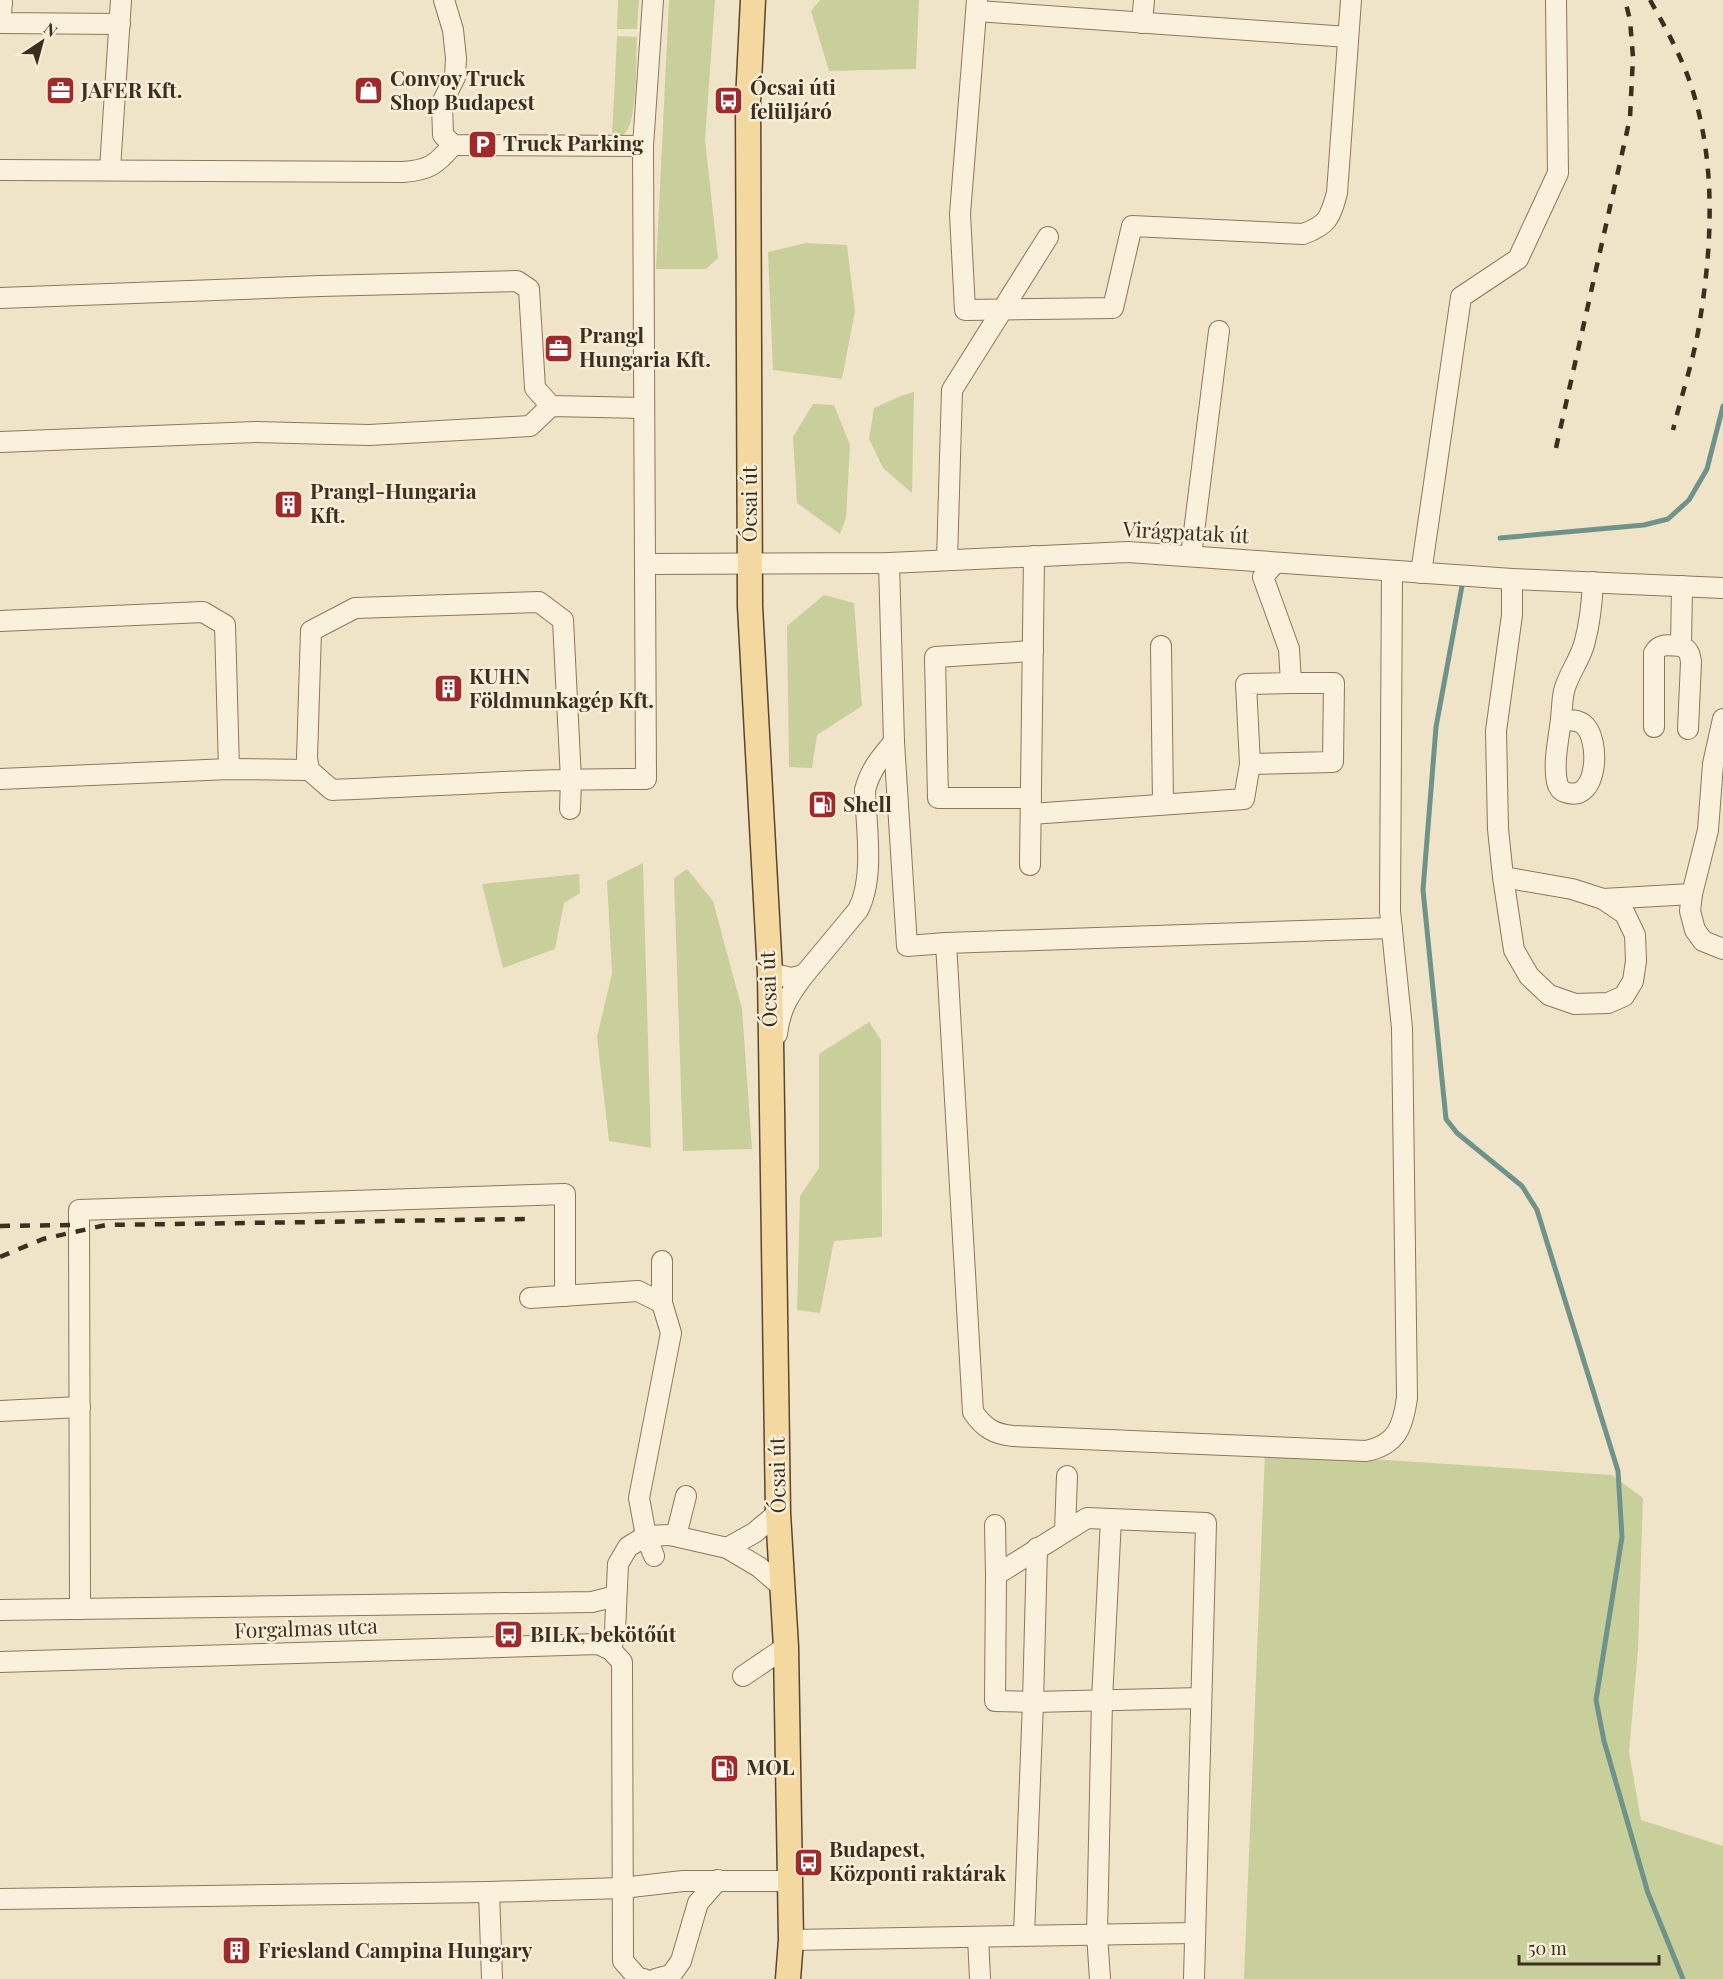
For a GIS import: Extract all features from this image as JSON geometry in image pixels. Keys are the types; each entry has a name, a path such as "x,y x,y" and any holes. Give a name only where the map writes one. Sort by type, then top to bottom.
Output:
{"main road":[{"name":"Ócsai út","path":"753,0 748,101 750,606 770,973 778,1513 786,1647 791,1940 788,1979"}],"street":[{"path":"110,169 122,0"},
{"path":"444,0 453,30 456,58 455,77 442,103 443,135 453,145 643,146"},
{"path":"570,809 571,780 563,620 538,602 355,608 311,631 307,758 309,770 332,790 571,780 646,779 643,146 653,0"},
{"path":"1142,22 1144,0"},
{"path":"1348,37 1142,22 977,5 960,214 965,310 1113,308 1132,226 1303,234 1320,228 1332,212 1337,193 1351,0"},
{"path":"1421,573 1461,297 1518,259 1558,173 1556,0"},
{"path":"0,35 3,3"},
{"path":"0,23 120,24"},
{"path":"0,170 403,172 420,171 435,165 453,145"},
{"path":"947,560 952,390 1048,237"},
{"path":"0,298 517,281 529,289 535,388 551,406"},
{"path":"1191,556 1219,331"},
{"path":"0,442 256,432 369,435 530,426 551,406 643,408"},
{"name":"Virágpatak út","path":"645,564 888,563 1128,552 1392,572 1723,588"},
{"path":"1030,865 1034,556"},
{"path":"888,563 894,741 908,946 1392,928"},
{"path":"1275,563 1263,577 1289,649 1291,683"},
{"path":"946,943 973,1412 980,1422 989,1430 1013,1436 1366,1451 1379,1449 1398,1433 1404,1417 1407,1398 1402,1028 1390,911 1392,572"},
{"path":"1503,877 1572,889 1603,899 1624,914 1635,935 1636,961 1633,981 1624,996 1608,1003 1575,1004 1549,995 1529,976 1514,951 1503,877 1498,829 1496,731 1512,615 1512,579"},
{"path":"1561,720 1564,692 1585,644 1591,616 1593,582"},
{"path":"1681,646 1682,586"},
{"path":"0,621 203,612 225,625 229,769"},
{"path":"1654,727 1654,653 1657,647 1663,645 1681,646 1687,649 1691,662 1688,729"},
{"path":"1161,646 1163,804"},
{"path":"1033,651 935,657 938,798 1031,806 1163,804 1244,799 1250,764 1246,684 1334,683 1333,762 1250,764"},
{"path":"1723,719 1713,764 1707,830 1690,911 1695,930 1703,941 1723,949"},
{"path":"772,1105 780,1014 804,975 850,921 864,899 868,879 865,790 867,779 874,765 894,741"},
{"path":"0,779 229,769 309,770"},
{"path":"1603,899 1692,894"},
{"path":"770,973 791,978 804,975"},
{"path":"80,1609 79,1210 565,1194 566,1296"},
{"path":"654,1556 646,1536 639,1498 671,1333 663,1303 662,1261"},
{"path":"530,1298 638,1291 663,1303"},
{"path":"0,1411 80,1407"},
{"path":"1065,1531 1067,1476"},
{"path":"676,1536 686,1496"},
{"path":"727,1548 754,1533 778,1513"},
{"path":"996,1575 1087,1518 1206,1523 1194,1979"},
{"path":"1100,1979 1097,1934 1102,1700 1110,1519"},
{"path":"995,1525 995,1701 1201,1698"},
{"path":"644,1979 638,1978 623,1960 622,1662 611,1650 615,1630 618,1564 628,1547 646,1536 676,1536 727,1548 759,1567 781,1586"},
{"path":"1024,1935 1038,1548"},
{"path":"0,1610 592,1602 616,1596"},
{"name":"Forgalmas utca","path":"0,1662 598,1644 611,1650"},
{"path":"743,1676 786,1647"},
{"path":"656,1979 671,1975 681,1961 698,1903 718,1880"},
{"path":"0,1899 489,1892 622,1888 683,1881 790,1881"},
{"path":"489,1892 492,1979"},
{"path":"791,1940 1194,1933"},
{"path":"978,1937 980,1979"}],"green space":[{"path":"618,0 639,0 637,29 617,29"},
{"path":"669,0 715,0 705,140 718,258 706,269 656,269"},
{"path":"820,0 919,0 916,69 829,71 811,11"},
{"path":"617,36 637,37 636,88 629,126 625,133 612,137"},
{"path":"806,243 847,245 855,311 842,379 773,370 768,252"},
{"path":"914,392 912,493 883,468 869,439 874,408"},
{"path":"813,404 834,405 850,445 846,518 840,534 797,503 793,437"},
{"path":"824,595 854,603 862,706 817,735 812,768 789,767 787,626"},
{"path":"643,863 651,1148 609,1141 597,1037 612,973 607,881"},
{"path":"687,869 713,901 742,1009 752,1149 683,1151 674,878"},
{"path":"579,874 580,893 564,903 555,949 503,968 482,884"},
{"path":"869,1022 881,1040 882,1237 834,1241 820,1313 797,1310 800,1196 819,1168 819,1054"},
{"path":"1265,1452 1612,1475 1643,1498 1638,1650 1629,1752 1641,1820 1723,1846 1723,1979 1244,1979"}],"waterway":[{"path":"1500,538 1644,525 1668,519 1689,500 1707,469 1723,406"},
{"path":"1462,586 1436,727 1423,890 1446,1119 1457,1133 1522,1186 1537,1210 1618,1471 1622,1537 1596,1700 1604,1741 1648,1893 1683,1979"}],"railway":[{"path":"1556,448 1630,118 1633,57 1630,20 1625,0"},
{"path":"1650,0 1685,69 1696,101 1708,166 1709,233 1703,299 1693,357 1673,430"},
{"path":"0,1257 43,1239 106,1225 526,1219"},
{"path":"0,1226 75,1225"}],"place":[{"name":"JAFER Kft.","path":"60,91"},
{"name":"Convoy Truck Shop Budapest","path":"369,91"},
{"name":"Ócsai úti felüljáró","path":"729,100"},
{"name":"Truck Parking","path":"482,144"},
{"name":"Prangl Hungaria Kft.","path":"558,348"},
{"name":"Prangl-Hungaria Kft.","path":"289,504"},
{"name":"KUHN Földmunkagép Kft.","path":"448,689"},
{"name":"Shell","path":"822,805"},
{"name":"BILK, bekötőút","path":"509,1635"},
{"name":"MOL","path":"725,1768"},
{"name":"Budapest, Központi raktárak","path":"808,1862"},
{"name":"Friesland Campina Hungary","path":"237,1951"}]}
